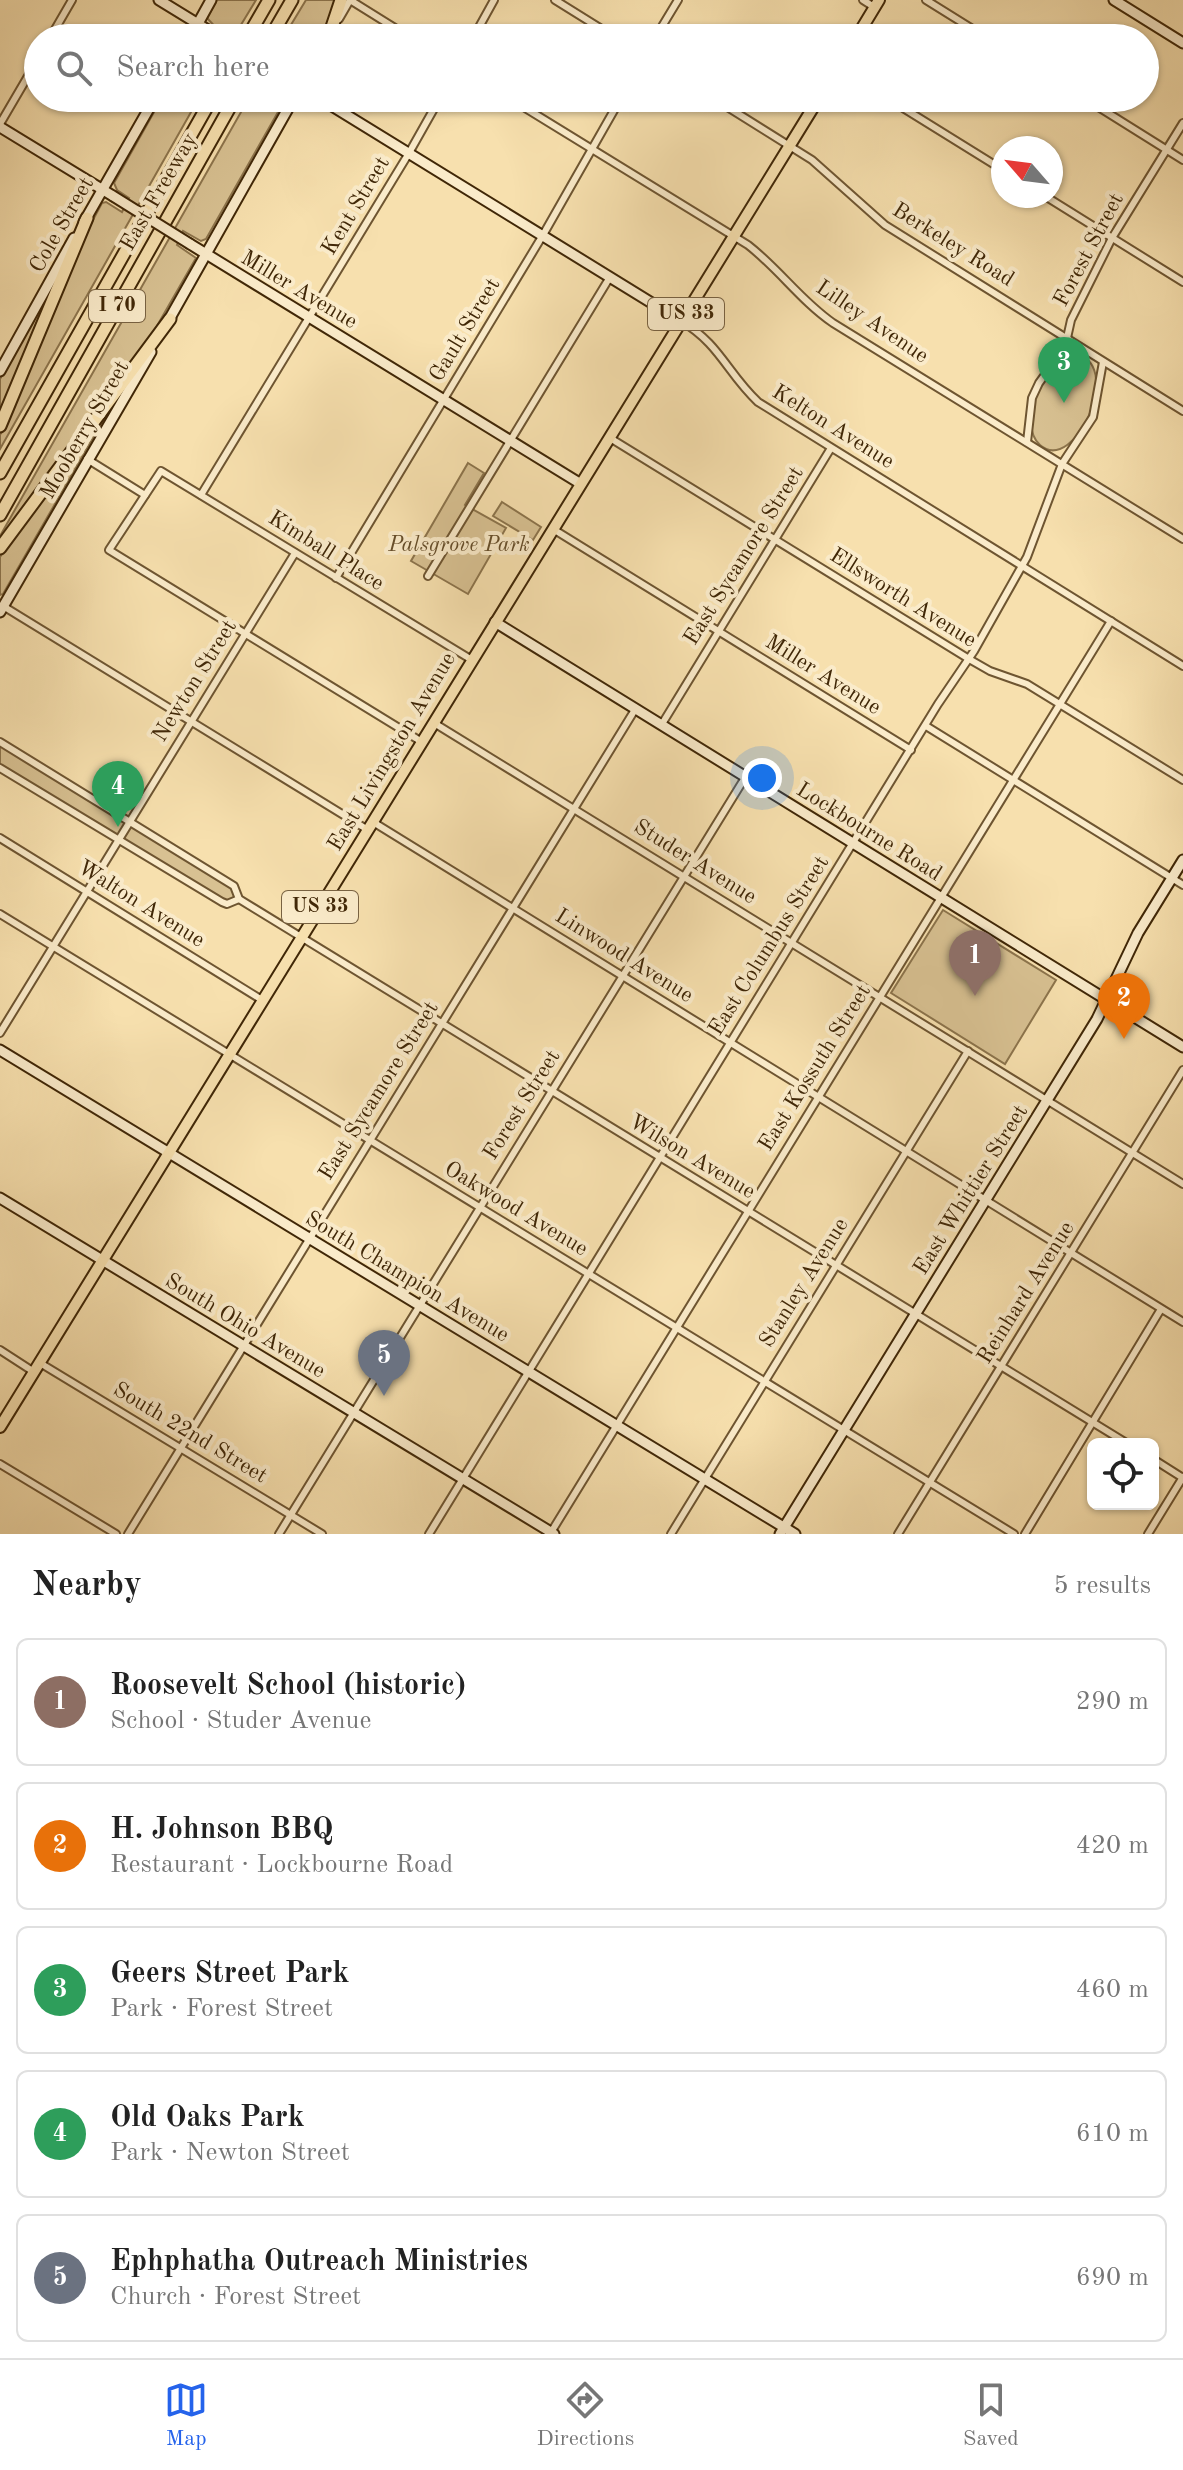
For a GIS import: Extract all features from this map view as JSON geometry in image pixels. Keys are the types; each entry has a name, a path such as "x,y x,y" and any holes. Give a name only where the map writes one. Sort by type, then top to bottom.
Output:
{"highway":[{"path":"255,24 269,0"},
{"path":"278,24 292,0"},
{"path":"333,24 341,0"},
{"name":"East Freeway","path":"0,473 204,112"},
{"name":"East Freeway","path":"0,515 227,112"},
{"path":"0,426 87,218"},
{"path":"0,548 170,319"}],"main road":[{"path":"865,24 877,4"},
{"name":"East Livingston Avenue","path":"0,1427 810,112"}],"street":[{"path":"58,24 72,0"},
{"path":"159,0 198,24 211,0"},
{"path":"336,24 350,0 389,24"},
{"path":"481,24 494,0"},
{"path":"555,0 594,24"},
{"path":"663,24 678,0"},
{"path":"863,0 877,4"},
{"path":"926,0 965,24"},
{"path":"1114,0 1126,3 1156,24"},
{"path":"1159,26 1183,43"},
{"path":"0,125 24,83"},
{"name":"Cole Street","path":"0,371 147,112"},
{"name":"Mooberry Street","path":"1,608 170,319 286,112"},
{"name":"Kelton Avenue","path":"342,112 681,321 711,343 741,386 758,402 1183,666"},
{"name":"Kent Street","path":"201,495 432,112"},
{"name":"Lilley Avenue","path":"532,112 762,255 819,313 1183,539"},
{"name":"Gault Street","path":"336,578 543,235 613,112"},
{"name":"Berkeley Road","path":"736,112 823,168 885,225 1183,411"},
{"path":"910,112 991,163"},
{"path":"1107,112 1183,160"},
{"name":"Forest Street","path":"1027,442 1032,398 1047,369 1065,347 1076,308 1112,238 1183,123"},
{"name":"Miller Avenue","path":"0,125 581,484"},
{"path":"1063,207 1183,282"},
{"path":"428,576 610,277"},
{"name":"East Columbus Street","path":"429,1534 969,659 1022,566 1062,464 1093,417 1103,362"},
{"name":"Ellsworth Avenue","path":"610,437 969,659 990,671 1027,684 1183,780"},
{"name":"East Sycamore Street","path":"662,724 831,448"},
{"path":"87,459 145,495 109,550 422,742"},
{"name":"Kimball Place","path":"145,495 161,471 472,660"},
{"name":"Miller Avenue","path":"553,529 911,750"},
{"name":"Newton Street","path":"0,1033 295,553"},
{"name":"Linwood Avenue","path":"1,608 512,909 1183,1322"},
{"name":"East Kossuth Street","path":"552,1533 1111,621"},
{"name":"Lockbourne Road","path":"495,622 1183,1047"},
{"name":"East Sycamore Street","path":"128,1534 636,708"},
{"name":"Studer Avenue","path":"434,723 1183,1184"},
{"path":"926,726 1183,885"},
{"name":"Wilson Avenue","path":"0,742 234,886 239,899 1118,1438"},
{"name":"Wilson Avenue","path":"0,768 222,902 227,904 239,899"},
{"name":"Forest Street","path":"279,1534 746,776"},
{"name":"Walton Avenue","path":"0,838 263,1001"},
{"name":"East Whittier Street","path":"782,1531 1047,1100 1107,999 1138,933 1183,860"},
{"name":"Oakwood Avenue","path":"0,914 1014,1534"},
{"name":"South Champion Avenue","path":"0,1050 704,1479 782,1531 795,1534"},
{"name":"Stanley Avenue","path":"671,1534 968,1051"},
{"name":"Reinhard Avenue","path":"898,1534 1183,1070"},
{"name":"South Ohio Avenue","path":"0,1198 552,1533"},
{"path":"1025,1534 1161,1309"},
{"name":"South 22nd Street","path":"0,1350 37,1367 181,1448 322,1534"},
{"path":"1148,1534 1183,1478 1159,1463"},
{"path":"0,1464 116,1534"}],"green space":[{"path":"217,0 256,0 241,24 213,24 207,18"},
{"path":"306,0 336,0 327,24 291,24"},
{"path":"154,112 191,112 0,449 0,435 71,261 102,203 106,202 122,212 129,198 117,190 114,183"},
{"path":"241,112 278,112 206,239 201,241 183,231 177,245 196,258 150,338 3,537 0,536"},
{"path":"48,295 0,412 0,379"},
{"path":"1073,354 1089,361 1096,375 1096,394 1080,431 1068,445 1054,450 1040,445 1033,435 1032,408 1043,379 1052,367"},
{"path":"104,419 3,594 0,595 0,557"},
{"name":"Palsgrove Park","path":"468,463 484,473 465,505 506,528 468,594 411,561"},
{"path":"502,502 541,527 533,540 493,516"},
{"path":"0,744 235,888 238,899 227,903 0,767"},
{"path":"943,910 1056,980 1005,1064 891,993"}],"place":[{"name":"Geers Street Park","path":"1064,403"},
{"name":"Old Oaks Park","path":"118,827"},
{"name":"Roosevelt School (historic)","path":"975,996"},
{"name":"H. Johnson BBQ","path":"1124,1039"},
{"name":"Ephphatha Outreach Ministries","path":"384,1396"}]}
